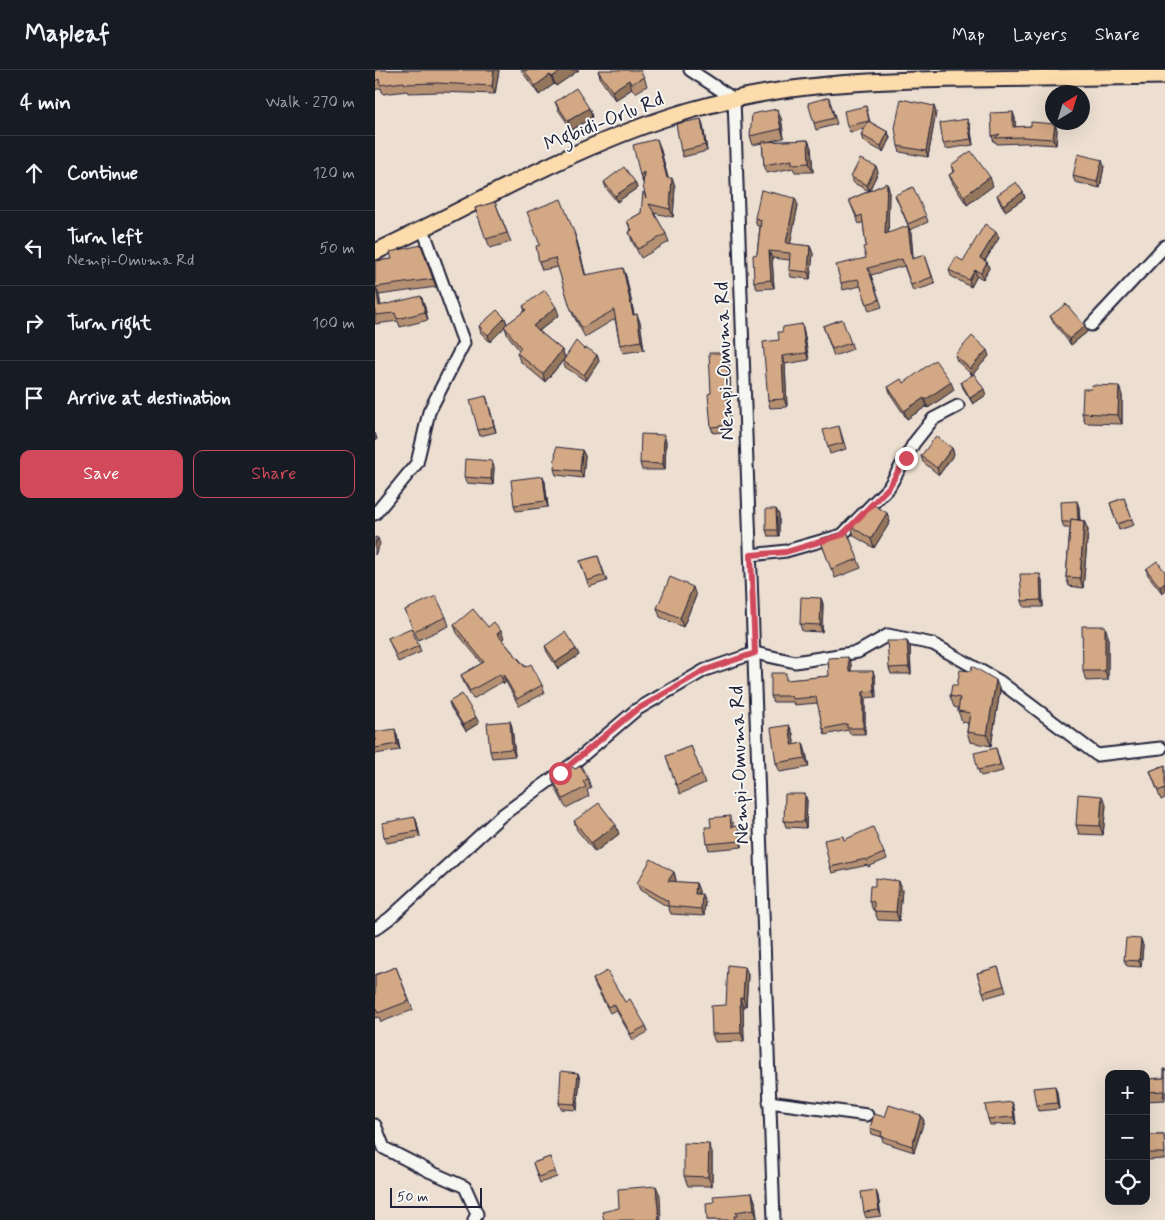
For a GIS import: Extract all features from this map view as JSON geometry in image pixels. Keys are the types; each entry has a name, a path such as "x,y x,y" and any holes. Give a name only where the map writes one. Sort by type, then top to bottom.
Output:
{"main road":[{"name":"Mgbidi-Orlu Rd","path":"375,252 553,163 626,132 689,111 751,95 829,83 909,75 1165,76"}],"street":[{"path":"690,70 734,99"},
{"name":"Nempi-Omuma Rd","path":"734,99 774,1220"},
{"path":"375,514 417,463 429,412 464,344 423,229"},
{"path":"1091,325 1165,246"},
{"path":"751,555 786,552 842,535 889,487 914,443 933,419 958,406"},
{"path":"375,929 390,918 501,816 575,762 636,710 705,670 755,653 795,662 858,652 888,635 933,644 999,681 1097,755 1161,748"},
{"path":"769,1102 867,1115"},
{"path":"375,1125 384,1148 465,1187 477,1214 474,1220"}],"building":[{"path":"375,70 494,70 492,86 437,83 405,84 404,82 380,85 379,79 375,81"},
{"path":"524,70 563,70 552,77 550,75 535,86"},
{"path":"640,70 644,77 631,84 629,80 612,91 598,71"},
{"path":"576,88 589,108 568,121 555,102"},
{"path":"829,97 834,118 814,123 808,103"},
{"path":"901,99 934,106 926,151 898,146 895,128"},
{"path":"866,106 869,121 847,126 844,111"},
{"path":"777,109 781,129 750,136 752,114"},
{"path":"1013,112 1013,127 1031,126 1031,122 1045,123 1045,130 1054,130 1053,139 995,138 1000,134 992,136 991,113"},
{"path":"701,119 705,145 681,151 676,124"},
{"path":"967,119 971,139 943,143 940,123"},
{"path":"868,121 888,132 881,146 861,135"},
{"path":"657,139 667,178 672,178 670,209 649,204 666,234 638,249 629,232 632,230 627,221 641,213 643,192 646,198 643,186 644,172 640,175 633,145"},
{"path":"808,140 809,163 792,164 792,160 764,165 762,142"},
{"path":"971,151 990,177 964,196 949,175 955,171 951,165"},
{"path":"1078,154 1102,160 1097,182 1073,176"},
{"path":"860,159 876,166 867,185 851,177"},
{"path":"624,167 635,182 615,196 604,182"},
{"path":"1016,182 1023,192 1003,205 997,195"},
{"path":"887,183 885,234 908,226 912,259 925,255 932,277 911,285 902,259 868,268 879,300 867,304 858,279 841,283 836,265 866,258 863,247 866,246 862,215 857,217 849,200"},
{"path":"913,187 926,216 908,224 895,195"},
{"path":"761,190 795,198 786,243 810,246 808,272 789,270 790,253 769,251 771,280 754,282 753,255 757,254 761,220 755,218"},
{"path":"561,199 574,232 585,275 623,268 633,315 637,314 641,341 620,345 614,310 582,328 570,307 555,258 539,262 536,246 540,245 527,212"},
{"path":"495,202 507,233 486,239 475,208"},
{"path":"985,224 996,232 980,258 987,262 981,273 975,270 969,280 949,270 956,257 963,261"},
{"path":"421,245 433,279 376,287 379,306 421,296 425,312 397,319 395,313 375,315 375,261 392,259 390,252"},
{"path":"545,290 556,307 533,326 562,350 543,374 517,353 521,348 504,326 526,310 523,306"},
{"path":"1066,304 1085,326 1069,339 1050,316"},
{"path":"497,310 505,318 488,335 479,326"},
{"path":"842,319 851,343 832,349 823,326"},
{"path":"802,324 806,353 782,356 784,399 768,400 763,342 779,340 778,332 782,332 783,327"},
{"path":"972,336 987,350 970,369 955,355"},
{"path":"576,341 584,349 587,348 597,355 584,375 563,361"},
{"path":"709,353 727,353 728,388 726,388 729,425 711,427 708,394 711,393"},
{"path":"935,360 951,382 925,400 924,398 904,411 888,387 901,379 904,383"},
{"path":"974,374 984,389 970,398 961,382"},
{"path":"1092,385 1119,386 1118,415 1082,413 1083,389 1091,389"},
{"path":"486,396 494,426 478,430 470,400"},
{"path":"839,426 843,443 828,447 823,430"},
{"path":"641,434 664,435 663,464 640,463"},
{"path":"936,436 952,448 937,468 921,456"},
{"path":"556,447 582,450 580,471 554,469"},
{"path":"465,459 492,461 491,479 464,477"},
{"path":"543,476 546,501 514,505 511,480"},
{"path":"1124,498 1132,519 1117,524 1110,503"},
{"path":"1077,501 1078,520 1071,519 1070,522 1062,522 1061,502"},
{"path":"871,503 887,513 871,539 851,526"},
{"path":"766,509 776,509 777,530 766,530"},
{"path":"1071,519 1084,521 1080,578 1066,577"},
{"path":"846,529 858,559 831,569 820,539 841,533"},
{"path":"598,556 604,575 587,581 580,561"},
{"path":"1157,561 1165,572 1165,583 1160,587 1146,569"},
{"path":"1020,574 1040,574 1041,600 1022,601"},
{"path":"670,577 693,587 680,618 657,608"},
{"path":"436,596 446,617 414,631 405,610"},
{"path":"801,597 821,598 820,625 800,624"},
{"path":"473,609 488,627 494,622 501,631 497,634 525,667 531,664 542,685 517,699 503,674 501,676 500,674 470,691 461,675 484,662 454,625"},
{"path":"1082,626 1105,626 1105,671 1083,671"},
{"path":"411,628 419,646 396,656 388,638"},
{"path":"565,632 576,649 556,662 545,646"},
{"path":"887,641 907,641 909,667 889,668"},
{"path":"848,657 849,671 873,671 874,691 863,692 863,728 847,728 847,724 823,729 816,697 792,699 791,696 771,696 771,673 786,673 786,680 829,676 828,658"},
{"path":"972,666 996,680 987,735 967,732 970,713 958,711 960,698 950,696 952,685 957,685 960,670 971,671"},
{"path":"462,694 476,717 463,725 449,702"},
{"path":"510,721 512,749 490,751 487,723"},
{"path":"789,725 792,745 803,743 805,758 776,763 771,728"},
{"path":"395,729 397,744 375,748 375,732"},
{"path":"691,746 702,774 676,785 666,756"},
{"path":"996,748 1000,765 978,770 974,753"},
{"path":"1165,765 1165,788 1158,791 1150,771"},
{"path":"581,766 588,779 583,781 586,787 563,799 552,778 573,767 575,769"},
{"path":"785,794 805,794 804,822 784,821"},
{"path":"1078,794 1102,796 1100,826 1076,825"},
{"path":"599,803 616,825 591,843 574,821"},
{"path":"730,816 731,827 738,826 740,841 707,844 705,827 711,827 710,818"},
{"path":"415,817 418,831 384,837 382,823"},
{"path":"873,827 884,853 866,861 866,859 830,867 824,840 843,836 844,840"},
{"path":"651,859 674,872 668,881 696,883 695,894 702,894 701,909 668,906 668,901 637,883"},
{"path":"875,878 899,881 896,912 874,911 874,902 869,901 870,886 875,886"},
{"path":"1126,938 1141,939 1139,961 1124,960"},
{"path":"728,965 745,967 743,998 740,998 741,1033 712,1034 711,1006 726,1005"},
{"path":"396,967 409,1001 378,1013 375,1008 375,975"},
{"path":"998,967 1004,986 983,992 977,973"},
{"path":"607,971 625,1002 630,999 646,1026 631,1034 614,1004 608,1007 593,979"},
{"path":"1165,1069 1165,1097 1163,1097 1164,1091 1150,1092 1150,1079 1164,1078"},
{"path":"561,1071 578,1073 575,1104 559,1103"},
{"path":"1055,1086 1057,1103 1036,1105 1033,1088"},
{"path":"1012,1102 1014,1117 988,1119 985,1105"},
{"path":"889,1105 921,1115 912,1146 881,1136 882,1132 870,1128 874,1114 885,1117"},
{"path":"1150,1135 1164,1135 1165,1153 1150,1153"},
{"path":"684,1143 709,1144 708,1177 684,1176"},
{"path":"550,1157 555,1171 538,1177 533,1163"},
{"path":"656,1186 659,1220 604,1220 602,1212 619,1208 618,1189"},
{"path":"876,1190 879,1210 864,1212 861,1192"},
{"path":"752,1193 754,1209 736,1212 735,1220 707,1220 706,1203 714,1202 713,1196"}],"route":[{"path":"560,773 636,710 705,670 755,653 751,555 786,552 842,535 889,487 906,458"}]}
